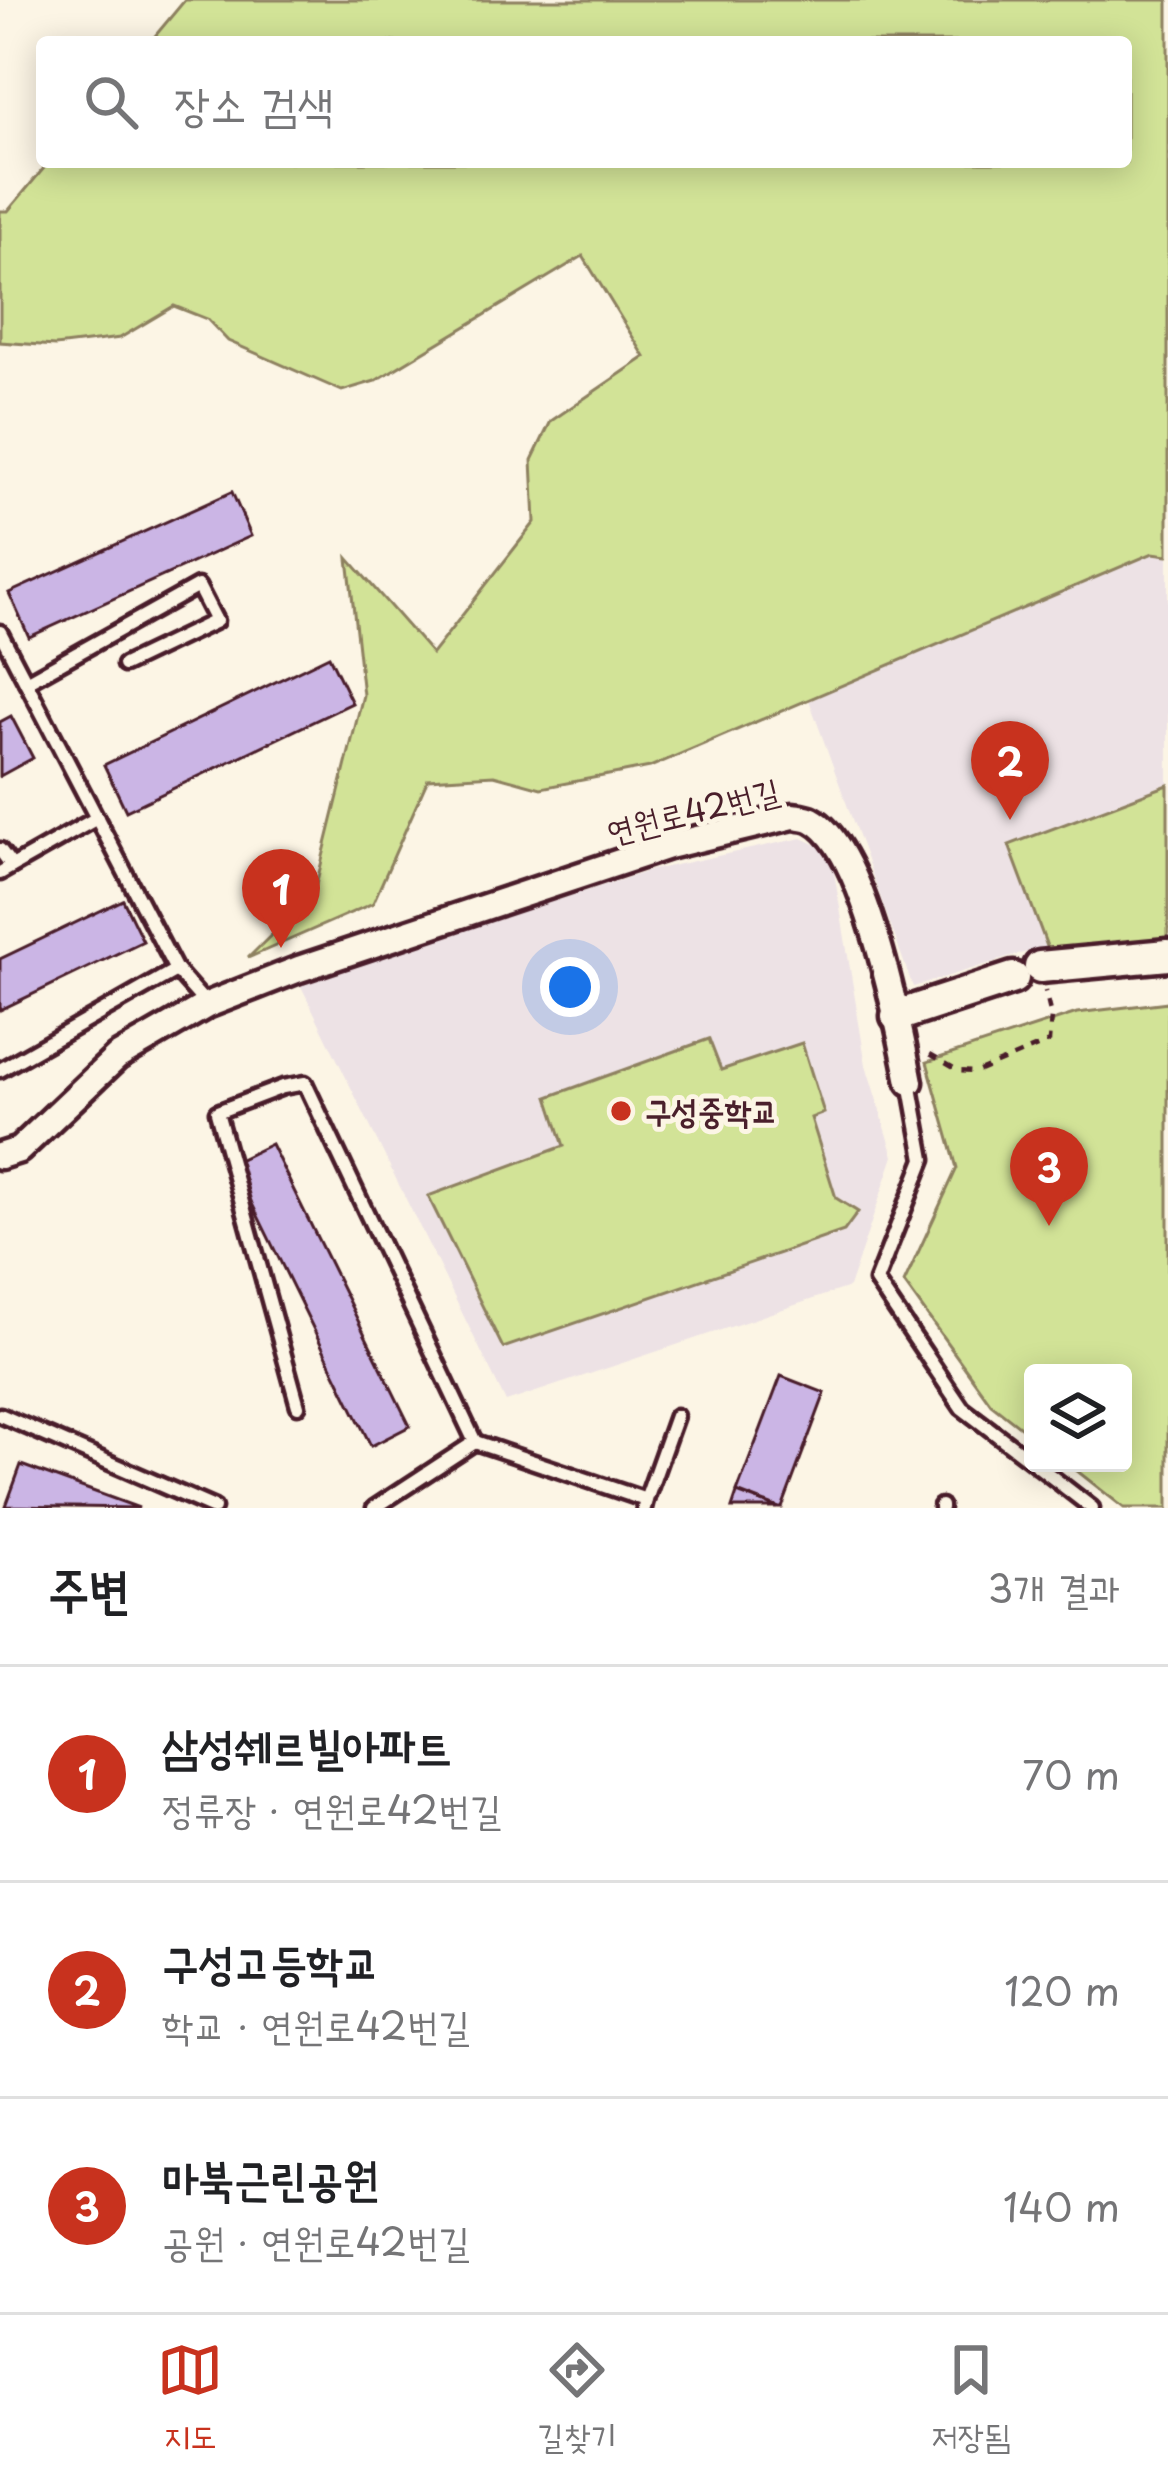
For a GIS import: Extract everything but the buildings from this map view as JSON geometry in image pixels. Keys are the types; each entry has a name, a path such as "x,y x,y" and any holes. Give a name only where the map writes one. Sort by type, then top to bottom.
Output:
{"street":[{"name":"연원로42번길","path":"0,1156 19,1150 117,1057 206,1005 299,969 668,846 793,816 812,820 834,843 868,913 910,1082"},
{"path":"897,1016 1026,972 1168,955"}],"lane":[{"path":"26,682 198,586 217,621 124,664"},
{"path":"0,632 176,970 206,1005"},
{"path":"0,850 6,870 97,818"},
{"path":"0,1070 176,970"},
{"name":"연원로42번길","path":"910,1082 924,1159 875,1281 962,1408 1024,1456"},
{"path":"298,1406 218,1112 305,1083 475,1442 645,1504 676,1416"},
{"path":"0,1415 214,1508"},
{"path":"374,1508 475,1442"},
{"name":"연원로42번길","path":"1045,1472 1092,1508"}],"path":[{"path":"904,1056 927,1052 959,1071 977,1072 1049,1042 1051,1016 1026,972"}],"shaded area":[{"path":"1153,553 1168,556 1168,940 1040,948 913,987 809,700"},
{"name":"구성중학교","path":"802,838 821,847 832,860 866,1065 894,1156 849,1287 506,1402 299,982 652,870"}],"green space":[{"path":"185,0 1168,0 1168,555 1153,553 650,767 541,788 494,775 428,779 373,903 248,958 314,893 363,695 348,558 432,654 535,522 532,460 551,421 645,357 583,256 375,381 342,391 228,341 207,319 174,306 120,338 55,346 0,342 0,211 8,211 44,168 1132,168 1132,36 155,36"},
{"path":"1168,785 1168,937 1051,957 1009,845"},
{"path":"1168,1002 1168,1508 1124,1508 1078,1472 1132,1472 1132,1364 1024,1364 1024,1430 991,1404 904,1283 957,1168 927,1062 1077,1013"},
{"path":"709,1039 721,1070 802,1043 824,1113 811,1118 836,1198 858,1212 844,1231 503,1348 428,1196 564,1146 548,1097"}],"place":[{"name":"구성고등학교","path":"1010,820"},
{"name":"삼성쉐르빌아파트","path":"281,948"},
{"name":"구성중학교","path":"621,1111"},
{"name":"마북근린공원","path":"1049,1226"}]}
